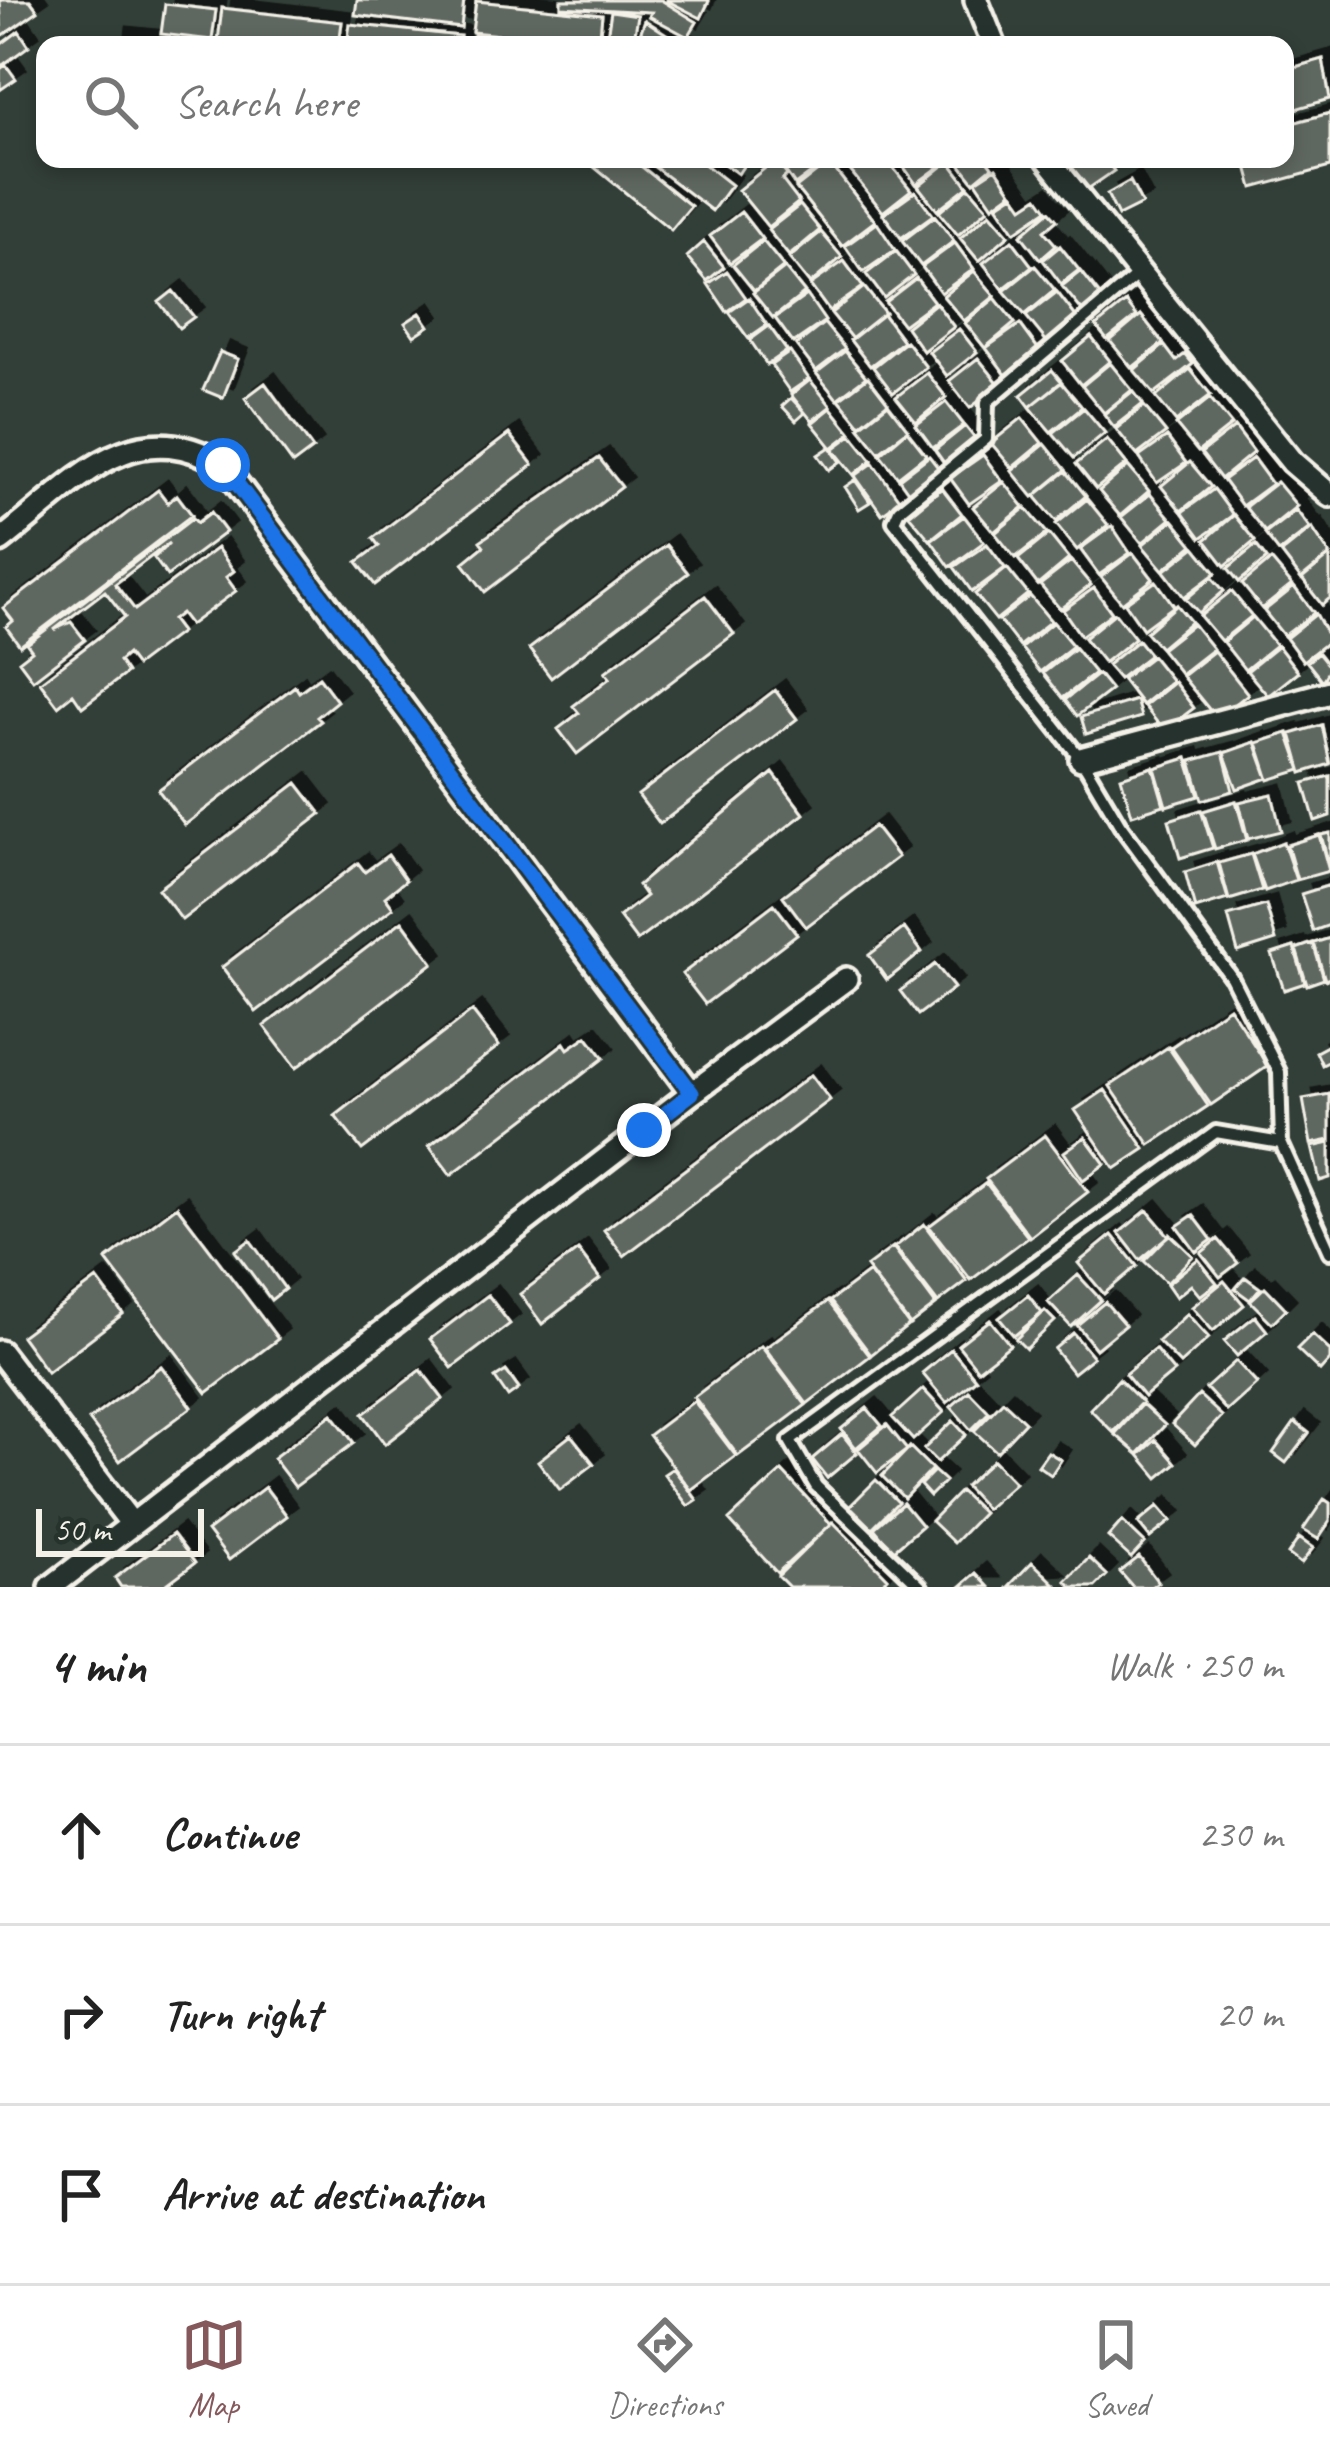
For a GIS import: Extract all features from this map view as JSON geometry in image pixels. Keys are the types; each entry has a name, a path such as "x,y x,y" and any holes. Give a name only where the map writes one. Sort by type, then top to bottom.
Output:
{"street":[{"path":"976,0 990,36"},
{"path":"1055,168 1292,462 1330,495"},
{"path":"0,542 124,447 178,443 223,465 692,1093"},
{"path":"1081,759 1330,692"},
{"path":"51,1587 846,979"},
{"path":"0,1352 131,1523"}],"lane":[{"path":"1137,275 987,402 986,440 898,510 894,520 1081,759 1120,825 1231,977 1279,1072 1281,1143 1330,1252"},
{"path":"921,1587 817,1486 790,1442 1216,1132 1281,1143"}],"building":[{"path":"0,0 30,0 38,11 2,36"},
{"path":"357,0 464,0 461,28 355,15"},
{"path":"561,0 661,0 697,22 686,36 649,16 652,12 561,7"},
{"path":"666,0 708,0 709,1 701,18"},
{"path":"476,1 602,14 600,36 472,32"},
{"path":"165,4 216,10 213,36 161,34"},
{"path":"222,8 342,22 340,36 219,36"},
{"path":"611,11 638,15 634,36 607,36"},
{"path":"645,20 669,36 639,36"},
{"path":"350,24 460,36 348,36"},
{"path":"19,31 29,46 0,67 0,45"},
{"path":"1323,59 1330,99 1294,109 1294,67"},
{"path":"6,65 16,79 0,90 0,69"},
{"path":"1330,113 1330,167 1253,188 1247,168 1294,168 1294,123"},
{"path":"595,168 643,168 691,206 671,230"},
{"path":"656,168 709,168 731,185 712,211"},
{"path":"765,168 781,168 787,175 782,180 799,202 768,227 738,190"},
{"path":"783,168 818,168 795,185"},
{"path":"821,168 834,168 875,221 842,246 796,188"},
{"path":"848,168 893,168 911,190 883,212"},
{"path":"904,168 938,168 916,184"},
{"path":"940,168 954,168 968,186 937,210 918,186"},
{"path":"963,168 991,168 974,182"},
{"path":"996,168 1012,192 993,206 976,181"},
{"path":"1069,168 1112,168 1114,171 1085,191"},
{"path":"1130,181 1142,204 1118,216 1107,194"},
{"path":"969,187 988,209 958,235 939,212"},
{"path":"915,191 933,215 901,238 883,214"},
{"path":"1014,194 1023,207 1038,197 1047,210 1015,232 997,205"},
{"path":"800,205 820,230 789,256 768,230"},
{"path":"1049,211 1057,220 1044,231 1056,245 1040,259 1021,235"},
{"path":"741,212 762,239 730,263 710,236"},
{"path":"990,213 1009,235 979,261 960,238"},
{"path":"935,216 954,241 921,266 902,241"},
{"path":"877,223 895,250 863,272 845,246"},
{"path":"821,232 842,257 810,284 789,258"},
{"path":"1012,240 1032,266 1003,289 983,263"},
{"path":"763,241 784,267 754,291 733,265"},
{"path":"704,242 724,267 707,281 687,257"},
{"path":"955,243 974,269 941,293 922,267"},
{"path":"1060,246 1079,270 1061,284 1043,260"},
{"path":"896,251 914,275 884,298 866,274"},
{"path":"844,261 863,287 829,311 810,285"},
{"path":"1035,266 1055,290 1025,315 1004,291"},
{"path":"785,268 805,293 773,318 753,293"},
{"path":"727,271 746,298 727,312 708,284"},
{"path":"974,271 995,296 964,321 943,296"},
{"path":"1081,271 1102,298 1084,313 1062,286"},
{"path":"916,278 934,302 903,325 885,302"},
{"path":"864,287 885,313 852,339 831,313"},
{"path":"173,291 194,317 179,328 159,302"},
{"path":"1057,292 1077,318 1047,342 1026,316"},
{"path":"807,295 825,321 793,343 775,318"},
{"path":"749,298 767,325 748,338 729,312"},
{"path":"995,298 1015,323 985,348 965,323"},
{"path":"1126,302 1137,316 1107,340 1096,326"},
{"path":"936,303 954,327 923,351 906,327"},
{"path":"420,313 429,326 414,336 405,323"},
{"path":"883,314 903,341 870,366 850,340"},
{"path":"1141,315 1163,343 1132,368 1110,341"},
{"path":"824,323 845,349 816,371 796,345"},
{"path":"1020,324 1039,350 1006,375 986,348"},
{"path":"769,326 787,351 767,365 750,340"},
{"path":"959,329 977,352 947,376 929,352"},
{"path":"1091,337 1110,361 1081,385 1062,361"},
{"path":"906,341 926,367 893,393 873,367"},
{"path":"1164,345 1176,361 1185,354 1193,364 1154,394 1134,370"},
{"path":"845,351 866,377 837,399 816,373"},
{"path":"220,352 238,359 223,398 203,390"},
{"path":"790,352 809,379 790,392 771,365"},
{"path":"978,358 1000,385 970,408 949,381"},
{"path":"1110,363 1132,390 1104,413 1082,386"},
{"path":"1190,369 1211,395 1176,422 1156,397"},
{"path":"1052,370 1062,382 1030,407 1021,395"},
{"path":"927,373 946,397 916,422 896,397"},
{"path":"868,377 888,403 860,425 839,399"},
{"path":"810,380 831,406 812,421 791,395"},
{"path":"1061,382 1082,407 1051,432 1030,407"},
{"path":"265,383 313,449 293,464 245,398"},
{"path":"1133,391 1143,404 1114,427 1104,414"},
{"path":"791,398 805,413 796,421 782,406"},
{"path":"1210,398 1232,425 1198,452 1176,425"},
{"path":"946,402 964,425 933,448 916,425"},
{"path":"888,404 908,430 879,452 859,427"},
{"path":"1144,406 1166,433 1137,455 1116,429"},
{"path":"831,408 851,433 832,448 812,423"},
{"path":"1084,408 1105,433 1074,458 1053,433"},
{"path":"1022,418 1042,443 1012,468 991,443"},
{"path":"965,426 976,440 945,464 935,450"},
{"path":"1235,427 1254,452 1221,479 1201,453"},
{"path":"907,431 926,455 898,477 880,454"},
{"path":"509,434 533,465 375,585 357,562 379,546 373,538"},
{"path":"852,435 872,460 854,475 833,449"},
{"path":"1167,437 1186,463 1157,483 1139,457"},
{"path":"1107,439 1127,464 1096,489 1076,464"},
{"path":"1045,444 1066,470 1033,497 1012,471"},
{"path":"830,447 840,462 829,470 818,455"},
{"path":"983,455 1002,481 969,504 950,478"},
{"path":"929,456 940,470 909,493 899,479"},
{"path":"599,458 622,487 485,592 463,563 484,546 480,541"},
{"path":"1253,458 1272,484 1242,506 1223,480"},
{"path":"1190,462 1211,487 1181,511 1161,486"},
{"path":"873,463 900,501 882,514 855,476"},
{"path":"1128,466 1149,491 1120,516 1099,491"},
{"path":"1066,471 1086,496 1056,521 1035,496"},
{"path":"855,480 870,502 859,509 845,487"},
{"path":"1004,482 1024,507 994,532 973,507"},
{"path":"1277,482 1297,506 1265,532 1245,507"},
{"path":"942,488 962,514 930,540 909,515"},
{"path":"1214,489 1233,515 1201,538 1182,512"},
{"path":"158,490 168,503 177,495 192,515 20,646 6,627 13,621 3,608"},
{"path":"1150,494 1171,519 1142,543 1121,517"},
{"path":"1087,499 1108,525 1077,550 1056,524"},
{"path":"1026,508 1047,533 1015,558 995,533"},
{"path":"1296,510 1310,528 1279,552 1265,534"},
{"path":"211,512 226,532 167,576 154,558 169,543 115,584 135,610 217,548 234,571 226,577 236,591 190,625 181,613 172,620 181,632 136,666 127,654 119,661 127,673 82,707 73,694 58,706 40,682 125,617 105,591 54,630 71,622 85,640 33,680 19,661 32,651 27,644 193,518 197,523"},
{"path":"1234,515 1255,541 1225,566 1205,540"},
{"path":"964,516 984,542 950,567 931,540"},
{"path":"1173,520 1193,545 1163,570 1142,545"},
{"path":"1112,526 1130,553 1099,575 1080,549"},
{"path":"1312,528 1330,555 1301,579 1281,553"},
{"path":"1049,534 1069,559 1038,585 1018,559"},
{"path":"987,544 1005,568 972,592 954,567"},
{"path":"666,545 688,573 551,678 529,649"},
{"path":"1256,545 1267,559 1239,582 1228,568"},
{"path":"1195,547 1216,573 1184,597 1164,571"},
{"path":"1133,553 1153,579 1122,603 1101,577"},
{"path":"1330,556 1330,598 1322,605 1302,579"},
{"path":"1271,560 1292,585 1262,609 1242,584"},
{"path":"1071,561 1091,585 1060,609 1040,585"},
{"path":"1007,568 1028,594 996,620 975,594"},
{"path":"1212,577 1224,591 1199,613 1186,599"},
{"path":"1156,581 1174,606 1143,629 1125,603"},
{"path":"1294,587 1314,613 1284,636 1264,611"},
{"path":"1094,588 1112,613 1081,636 1063,610"},
{"path":"1231,591 1252,616 1221,641 1200,616"},
{"path":"705,596 734,634 577,754 558,729 579,713 573,706 610,678 605,672"},
{"path":"1030,596 1051,621 1019,646 999,620"},
{"path":"1177,605 1191,622 1160,648 1146,632"},
{"path":"1115,613 1135,638 1104,663 1084,638"},
{"path":"1316,614 1330,640 1303,661 1286,638"},
{"path":"1253,617 1276,645 1245,670 1223,642"},
{"path":"1053,622 1073,646 1040,672 1021,648"},
{"path":"1193,624 1213,649 1181,674 1161,649"},
{"path":"1138,640 1150,655 1119,679 1107,665"},
{"path":"1278,646 1298,672 1268,696 1247,671"},
{"path":"1075,648 1095,673 1063,698 1043,673"},
{"path":"1214,651 1248,694 1217,719 1182,676"},
{"path":"1318,653 1330,668 1322,681 1307,662"},
{"path":"1152,656 1172,681 1142,705 1122,679"},
{"path":"1098,674 1111,690 1077,716 1065,700"},
{"path":"319,677 337,701 317,717 321,721 185,825 158,790 295,686 299,692"},
{"path":"1174,682 1194,708 1164,731 1144,706"},
{"path":"775,690 797,719 660,824 638,795"},
{"path":"1136,700 1141,717 1086,734 1081,717"},
{"path":"1322,725 1330,764 1302,773 1291,734"},
{"path":"1288,733 1301,770 1269,780 1257,743"},
{"path":"1255,742 1268,778 1237,789 1224,753"},
{"path":"1223,752 1233,791 1202,800 1191,761"},
{"path":"1187,758 1199,796 1166,806 1155,768"},
{"path":"1153,767 1164,805 1132,815 1121,777"},
{"path":"773,773 804,814 637,941 619,917 646,896 638,885"},
{"path":"1330,776 1330,816 1315,821 1304,783"},
{"path":"297,783 321,814 182,920 158,889"},
{"path":"1272,794 1281,831 1248,839 1239,802"},
{"path":"1236,801 1247,840 1215,849 1203,811"},
{"path":"1201,810 1213,848 1180,858 1169,820"},
{"path":"874,826 898,857 806,927 783,896"},
{"path":"1330,833 1330,869 1321,835"},
{"path":"1319,835 1329,871 1297,880 1287,845"},
{"path":"1283,842 1296,880 1265,891 1252,854"},
{"path":"1251,854 1262,890 1229,900 1219,863"},
{"path":"388,855 406,880 385,897 393,908 256,1012 222,967 358,863 365,872"},
{"path":"1217,862 1228,899 1195,909 1185,872"},
{"path":"1330,885 1330,925 1313,931 1301,894"},
{"path":"774,904 797,934 705,1004 682,974"},
{"path":"1266,905 1276,940 1238,952 1228,916"},
{"path":"402,921 433,963 296,1068 264,1026"},
{"path":"904,928 922,952 887,980 869,955"},
{"path":"1330,938 1330,978 1325,980 1314,943"},
{"path":"1313,943 1324,979 1307,985 1296,949"},
{"path":"1294,947 1305,983 1284,990 1272,954"},
{"path":"935,964 954,988 918,1015 900,991"},
{"path":"1229,1007 1268,1066 1211,1105 1171,1047"},
{"path":"472,1011 499,1046 362,1150 335,1116"},
{"path":"587,1036 604,1058 451,1175 429,1146 564,1043 568,1049"},
{"path":"1329,1045 1330,1061 1322,1065 1316,1052"},
{"path":"1168,1047 1208,1106 1150,1145 1110,1086"},
{"path":"811,1075 830,1100 624,1256 604,1230"},
{"path":"1105,1090 1145,1149 1115,1169 1075,1110"},
{"path":"1330,1094 1330,1140 1311,1144 1303,1099"},
{"path":"1045,1135 1088,1192 1030,1237 986,1179"},
{"path":"1085,1137 1105,1164 1083,1180 1064,1152"},
{"path":"1330,1143 1330,1178 1320,1181 1312,1147"},
{"path":"986,1183 1028,1237 971,1280 929,1226"},
{"path":"177,1206 278,1339 207,1393 106,1260"},
{"path":"1147,1210 1169,1236 1140,1260 1119,1233"},
{"path":"1193,1215 1212,1240 1196,1252 1177,1226"},
{"path":"924,1224 967,1281 938,1303 895,1247"},
{"path":"1170,1234 1193,1256 1167,1283 1144,1261"},
{"path":"1112,1235 1137,1266 1104,1294 1078,1263"},
{"path":"1218,1239 1238,1263 1220,1277 1201,1253"},
{"path":"250,1240 285,1289 271,1300 235,1251"},
{"path":"893,1247 936,1305 910,1325 866,1267"},
{"path":"578,1250 600,1279 542,1324 520,1294"},
{"path":"1198,1259 1217,1283 1200,1296 1191,1285 1176,1297 1167,1284"},
{"path":"869,1272 909,1325 871,1355 830,1301"},
{"path":"1078,1275 1101,1300 1071,1327 1048,1302"},
{"path":"1245,1277 1260,1288 1250,1300 1235,1289"},
{"path":"97,1279 123,1314 47,1372 21,1336"},
{"path":"1224,1281 1244,1305 1213,1331 1192,1307"},
{"path":"1265,1287 1286,1309 1272,1323 1250,1301"},
{"path":"488,1295 510,1324 452,1368 430,1339"},
{"path":"1028,1295 1042,1313 1014,1336 999,1318"},
{"path":"828,1301 870,1356 807,1404 765,1348"},
{"path":"1105,1302 1125,1325 1096,1349 1077,1325"},
{"path":"1045,1311 1055,1321 1026,1349 1016,1339"},
{"path":"1187,1314 1209,1338 1180,1364 1158,1341"},
{"path":"1255,1316 1267,1331 1237,1356 1224,1341"},
{"path":"990,1320 1010,1345 978,1370 958,1345"},
{"path":"1073,1333 1093,1357 1073,1373 1054,1349"},
{"path":"1312,1334 1330,1351 1330,1360 1320,1371 1297,1349"},
{"path":"761,1346 806,1405 738,1456 694,1397"},
{"path":"951,1349 976,1379 947,1403 922,1373"},
{"path":"1155,1349 1174,1372 1144,1397 1125,1374"},
{"path":"1236,1361 1257,1384 1227,1411 1206,1388"},
{"path":"161,1366 192,1407 120,1461 89,1420"},
{"path":"421,1370 443,1399 385,1444 363,1414"},
{"path":"506,1371 519,1389 508,1397 495,1378"},
{"path":"1119,1379 1142,1402 1113,1432 1090,1409"},
{"path":"923,1389 944,1412 913,1440 892,1417"},
{"path":"969,1391 989,1412 971,1430 951,1407"},
{"path":"1199,1395 1222,1416 1195,1445 1172,1424"},
{"path":"694,1401 736,1456 691,1490 649,1435"},
{"path":"1003,1401 1025,1422 997,1452 974,1431"},
{"path":"1142,1404 1165,1425 1138,1454 1115,1434"},
{"path":"867,1408 882,1426 856,1448 841,1429"},
{"path":"332,1414 354,1443 295,1487 273,1458"},
{"path":"953,1421 966,1435 937,1462 924,1449"},
{"path":"1295,1422 1309,1433 1286,1463 1273,1453"},
{"path":"887,1425 907,1450 877,1473 858,1449"},
{"path":"842,1434 857,1453 827,1478 812,1459"},
{"path":"571,1435 594,1464 560,1490 538,1461"},
{"path":"1156,1440 1176,1463 1158,1478 1139,1455"},
{"path":"910,1447 932,1469 904,1498 882,1476"},
{"path":"1048,1452 1061,1460 1051,1475 1038,1466"},
{"path":"993,1460 1015,1483 986,1509 965,1486"},
{"path":"673,1468 697,1500 688,1506 664,1474"},
{"path":"782,1471 831,1524 777,1573 729,1520"},
{"path":"934,1471 945,1481 930,1496 920,1485"},
{"path":"876,1480 898,1502 872,1528 850,1506"},
{"path":"265,1487 287,1516 229,1560 207,1531"},
{"path":"960,1491 983,1513 954,1543 931,1521"},
{"path":"1324,1499 1330,1503 1330,1521 1318,1539 1303,1530"},
{"path":"903,1503 922,1526 893,1551 874,1528"},
{"path":"1158,1506 1171,1521 1150,1538 1138,1523"},
{"path":"1122,1521 1145,1543 1131,1558 1108,1537"},
{"path":"833,1522 888,1578 880,1587 789,1587 778,1576"},
{"path":"173,1534 195,1563 163,1587 121,1587 115,1578"},
{"path":"1299,1538 1313,1548 1301,1564 1288,1554"},
{"path":"1139,1557 1158,1582 1151,1587 1133,1587 1120,1572"},
{"path":"1089,1558 1107,1575 1095,1587 1072,1587 1066,1581"},
{"path":"1032,1562 1055,1584 1008,1587"},
{"path":"976,1573 989,1587 960,1587"}],"route":[{"path":"223,465 692,1093 644,1130"}]}
